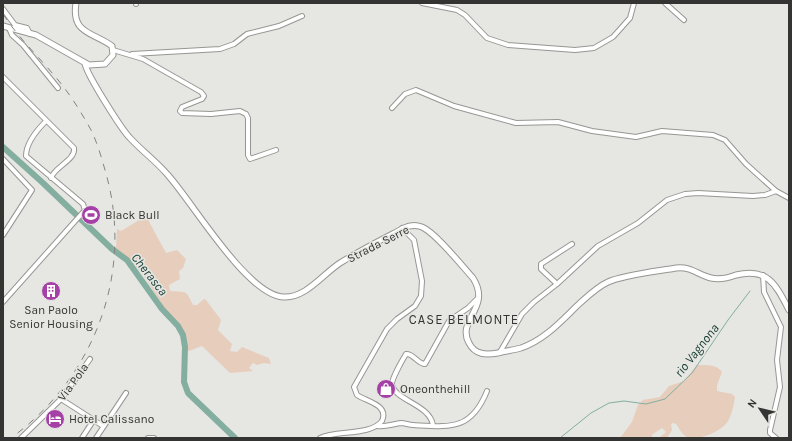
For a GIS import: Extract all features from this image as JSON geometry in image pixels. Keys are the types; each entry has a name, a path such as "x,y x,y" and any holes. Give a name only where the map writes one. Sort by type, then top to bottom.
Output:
{"main road":[{"path":"3,26 30,34 85,63 95,66 105,64 112,58 113,50 109,44 87,32 78,24 75,14 76,3"},
{"name":"Strada Serre","path":"85,63 94,83 129,138 167,174 229,256 271,294 288,297 300,294 340,263 402,228 415,226 429,232 474,278 478,285 480,296"},
{"path":"480,296 478,304 468,324 466,338 473,349 479,353 486,354 522,348 549,332 599,287 610,281 684,267 712,278 723,279 744,273 763,275 772,282 789,310"}],"street":[{"path":"422,3 458,10 465,15 487,38 508,46 575,50 594,48 613,37 630,18 634,3"},
{"path":"665,3 684,20"},
{"path":"3,9 15,25 27,28 30,34"},
{"path":"130,54 220,49 234,44 247,34 279,26 302,16"},
{"path":"9,28 10,33 23,45 58,88"},
{"path":"113,50 143,59 203,93 201,100 182,107 180,111 182,114 211,114 240,111 246,114 248,118 248,155 250,159 276,150"},
{"path":"3,77 74,150 73,154 53,174 51,178"},
{"path":"392,108 405,94 416,90 463,109 516,123 566,123 592,131 636,137 662,131 713,135 725,140 746,164 776,191 789,198"},
{"path":"3,302 84,212 85,208 83,204 26,156 28,146 37,130 46,121"},
{"path":"3,160 32,190 3,235"},
{"path":"500,352 522,314 534,302 557,284 598,246 638,223 667,200 674,197 705,192 753,196 765,195 776,191"},
{"path":"376,426 382,422 384,411 379,406 357,394 354,387 387,329 397,318 415,306 422,291 414,240 402,228"},
{"path":"557,284 542,268 541,264 572,244"},
{"path":"763,275 764,292 781,327 777,360 780,387 770,430 770,433 776,438"},
{"path":"433,425 430,416 400,395 392,383 406,354 409,354 422,364 425,364 449,320 468,308 480,296"},
{"name":"Via Pola","path":"21,438 62,399 90,358"},
{"path":"320,438 331,434 376,426 386,427 402,423 413,425 454,426 466,421 483,400 487,391"},
{"path":"96,438 102,426 126,393"},
{"path":"62,399 102,426"},
{"path":"83,437 94,420"}],"shaded area":[{"path":"146,216 166,253 177,250 186,259 183,268 179,271 180,279 169,285 170,291 187,294 193,305 197,305 204,299 206,300 221,320 218,330 232,344 230,351 237,352 242,347 269,358 271,364 264,363 257,365 253,363 249,368 253,371 230,373 202,346 189,351 186,348 184,335 178,323 167,312 141,272 116,249 117,229 121,231"},
{"path":"697,365 711,366 720,369 722,372 717,385 717,391 732,394 735,397 731,415 725,425 716,432 698,438 685,436 676,424 673,423 671,424 672,430 667,438 659,438 666,432 662,428 653,434 651,438 620,438 632,422 638,405 643,400 660,397 669,386 684,381"}],"waterway":[{"name":"Cherasca","path":"3,147 112,249 127,260 162,309 178,326 183,335 185,347 184,382 188,393 235,438"},
{"name":"rio Vagnona","path":"560,438 591,413 609,403 624,401 646,404 665,399 692,373 728,320 750,291"}],"railway":[{"path":"3,14 20,37 64,87 91,130 105,170 113,208 115,246 111,283 101,319 86,353 65,385 40,413 11,438"}],"place":[{"name":"Black Bull","path":"91,215"},
{"name":"San Paolo Senior Housing","path":"51,291"},
{"name":"Oneonthehill","path":"386,389"},
{"name":"Hotel Calissano","path":"55,419"}],"district":[{"name":"CASE BELMONTE","path":"464,319"}]}
